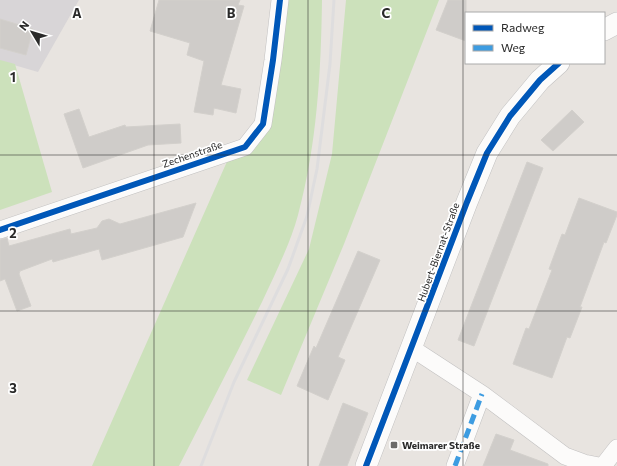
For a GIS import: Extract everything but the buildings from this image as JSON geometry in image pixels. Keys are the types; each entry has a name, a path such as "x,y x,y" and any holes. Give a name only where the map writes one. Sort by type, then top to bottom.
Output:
{"street":[{"name":"Zechenstraße","path":"0,230 245,147 263,124 273,60 280,0"},
{"path":"605,29 617,23"},
{"name":"Hubert-Biernat-Straße","path":"366,466 412,348 466,202 488,153 510,116 540,80 558,64"},
{"path":"412,348 482,394 565,456 584,463 599,466"},
{"path":"455,466 482,394"},
{"path":"603,466 617,448"}],"shaded area":[{"path":"0,0 79,0 38,72 0,61"}],"green space":[{"path":"279,0 322,0 319,81 314,135 310,162 298,215 287,248 262,302 179,466 92,466 232,151 263,124"},
{"path":"346,0 439,0 344,244 281,395 247,380 309,249 332,154"},
{"path":"0,60 15,64 52,192 0,210"}],"railway":[{"path":"201,466 234,382 288,269 307,216 317,169 330,64 334,0"}],"marked path":[{"path":"455,466 482,394"}],"cycle path":[{"path":"0,230 245,147 263,124 273,60 280,0"},
{"path":"366,466 487,153 510,116 540,80 558,64"}],"place":[{"name":"Weimarer Straße","path":"394,445"}]}
